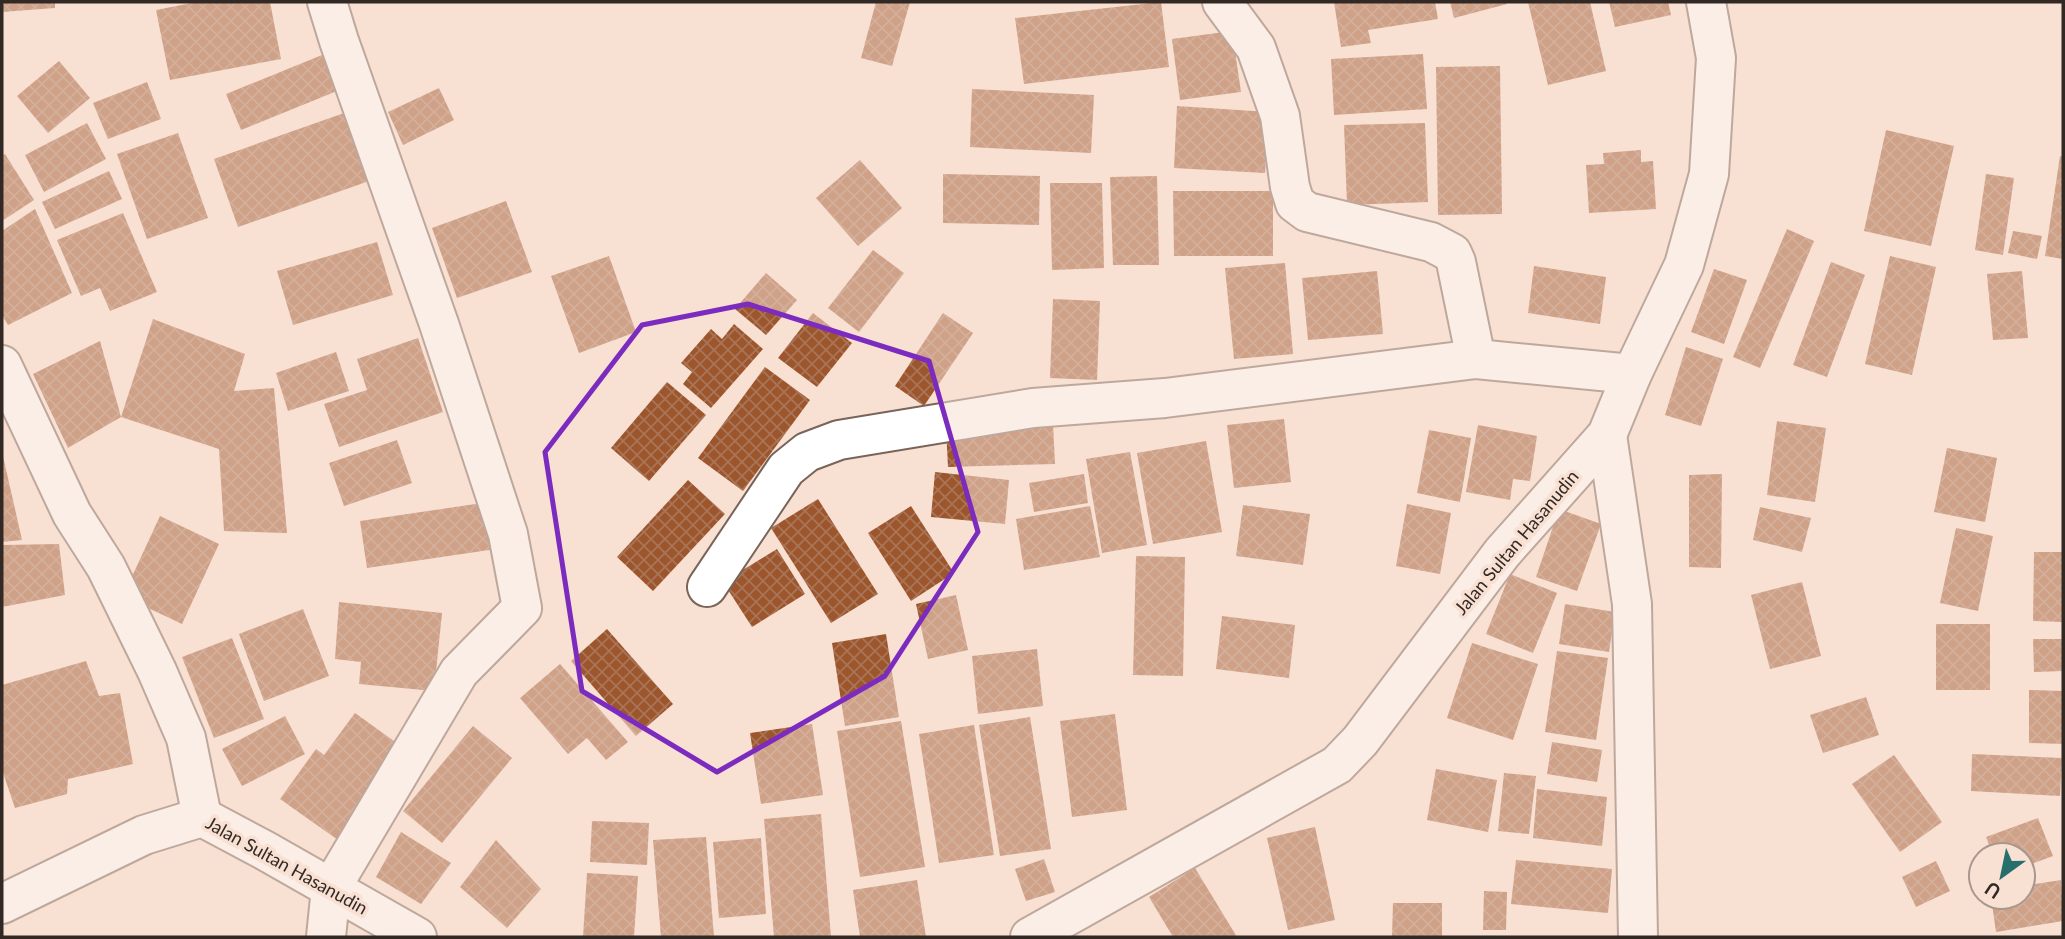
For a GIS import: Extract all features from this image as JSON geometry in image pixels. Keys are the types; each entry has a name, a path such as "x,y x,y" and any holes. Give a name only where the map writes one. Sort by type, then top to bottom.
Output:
{"street":[{"path":"326,937 331,888 459,672 522,608 508,534 439,324 327,2"},
{"path":"1222,2 1256,48 1270,86 1280,116 1290,187 1295,203 1307,212 1431,242 1452,253 1476,359"},
{"name":"Jalan Sultan Hasanudin","path":"1030,937 1337,765 1360,741 1502,553 1607,435 1632,374 1684,265 1709,174 1716,58 1706,2"},
{"path":"708,587 786,469 807,452 839,440 1033,408 1165,398 1476,359 1632,374"},
{"path":"2,365 72,514 106,568 157,671 186,738 202,817"},
{"path":"1607,435 1632,604 1636,903 1639,937"},
{"name":"Jalan Sultan Hasanudin","path":"2,904 144,835 202,817 417,937"}],"highlighted area":[{"path":"748,304 929,361 978,532 885,676 717,772 582,691 545,452 642,325"}],"building":[{"path":"2,2 55,2 55,8 2,12"},
{"path":"197,2 270,2 281,59 170,80 156,10"},
{"path":"876,2 910,2 892,66 861,58"},
{"path":"1161,2 1169,67 1024,84 1015,18"},
{"path":"1334,2 1435,2 1438,19 1368,30 1371,43 1341,47"},
{"path":"1450,2 1506,2 1507,4 1454,18"},
{"path":"1528,2 1590,2 1606,71 1548,85"},
{"path":"1609,2 1668,2 1671,15 1615,27"},
{"path":"1232,31 1241,92 1180,100 1172,39"},
{"path":"1423,54 1427,109 1334,115 1331,59"},
{"path":"322,55 337,91 241,130 226,94"},
{"path":"59,61 90,98 48,133 17,96"},
{"path":"1500,66 1502,214 1438,215 1436,67"},
{"path":"147,82 161,119 108,139 93,103"},
{"path":"439,88 454,120 403,145 388,112"},
{"path":"972,89 1094,95 1091,153 970,147"},
{"path":"1177,106 1269,112 1265,173 1174,168"},
{"path":"347,112 372,180 238,227 214,159"},
{"path":"87,123 106,159 44,192 25,155"},
{"path":"1425,123 1428,202 1347,205 1344,125"},
{"path":"1886,130 1954,146 1931,246 1864,231"},
{"path":"178,133 208,218 147,239 117,154"},
{"path":"1641,150 1641,162 1653,161 1656,209 1589,213 1586,165 1604,164 1603,153"},
{"path":"5,154 34,200 2,221 2,156"},
{"path":"2060,156 2063,156 2063,259 2045,256"},
{"path":"860,160 902,208 858,246 816,198"},
{"path":"109,171 122,199 55,229 42,202"},
{"path":"943,174 1040,176 1039,225 943,223"},
{"path":"1986,174 2014,178 2003,255 1975,250"},
{"path":"1157,176 1159,265 1113,265 1110,177"},
{"path":"1050,183 1102,183 1104,268 1052,270"},
{"path":"1173,191 1273,191 1273,256 1174,256"},
{"path":"506,201 532,272 457,298 432,228"},
{"path":"35,209 72,293 8,325 2,315 2,231"},
{"path":"123,213 157,292 110,311 100,288 81,296 57,240"},
{"path":"1787,229 1814,241 1760,368 1733,357"},
{"path":"2013,231 2042,236 2037,259 2008,253"},
{"path":"377,242 393,295 293,325 277,271"},
{"path":"873,250 904,273 859,332 828,308"},
{"path":"609,256 636,332 579,353 551,276"},
{"path":"1890,256 1936,267 1912,375 1865,364"},
{"path":"1831,262 1865,275 1827,377 1793,365"},
{"path":"1285,263 1293,354 1234,359 1225,268"},
{"path":"1534,266 1606,277 1600,324 1528,313"},
{"path":"1714,269 1747,280 1724,344 1691,332"},
{"path":"1377,271 1383,334 1308,340 1302,278"},
{"path":"2022,271 2028,338 1993,340 1987,274"},
{"path":"766,273 797,300 766,335 735,309"},
{"path":"1053,299 1100,301 1097,380 1050,378"},
{"path":"813,313 852,343 817,387 778,358"},
{"path":"943,313 973,333 924,406 895,386"},
{"path":"153,319 245,354 234,391 274,388 287,533 224,531 219,449 121,417"},
{"path":"734,324 763,349 711,408 683,384 692,372 681,363 711,329 722,339"},
{"path":"418,338 443,412 339,447 324,404 367,390 357,359"},
{"path":"100,341 121,417 68,448 33,374"},
{"path":"1686,347 1723,359 1701,426 1665,415"},
{"path":"336,352 349,391 288,411 276,373"},
{"path":"765,367 810,400 743,491 698,458"},
{"path":"667,382 706,415 649,481 611,448"},
{"path":"1284,419 1291,482 1234,488 1227,425"},
{"path":"1777,421 1826,428 1815,502 1767,495"},
{"path":"1053,425 1055,464 948,467 946,428"},
{"path":"1478,425 1537,436 1530,481 1513,479 1510,500 1466,492"},
{"path":"1429,430 1471,438 1460,502 1417,493"},
{"path":"397,440 412,483 344,506 329,463"},
{"path":"1206,441 1222,532 1153,544 1137,453"},
{"path":"1947,448 1997,458 1985,522 1934,512"},
{"path":"1130,452 1147,545 1102,553 1086,459"},
{"path":"3,456 22,540 2,542"},
{"path":"935,472 1009,480 1005,524 931,517"},
{"path":"1084,474 1088,503 1034,512 1029,483"},
{"path":"1722,474 1721,568 1689,567 1689,475"},
{"path":"688,480 725,514 653,591 617,557"},
{"path":"818,499 878,594 831,623 771,528"},
{"path":"489,502 496,549 367,568 360,521"},
{"path":"1407,504 1451,513 1440,574 1396,566"},
{"path":"1243,505 1310,514 1303,565 1236,556"},
{"path":"911,506 954,573 911,601 868,533"},
{"path":"1090,506 1100,557 1024,570 1016,519"},
{"path":"1760,507 1811,518 1802,552 1753,540"},
{"path":"1559,509 1601,524 1577,591 1536,577"},
{"path":"160,516 219,544 182,624 123,596"},
{"path":"1956,528 1993,536 1978,611 1940,603"},
{"path":"59,544 65,595 2,607 2,545"},
{"path":"777,549 805,594 752,627 723,582"},
{"path":"2034,552 2063,552 2063,622 2033,621"},
{"path":"1136,556 1185,557 1183,676 1133,675"},
{"path":"1510,574 1557,593 1533,653 1486,634"},
{"path":"1802,582 1821,656 1770,669 1751,595"},
{"path":"956,595 968,650 928,659 916,604"},
{"path":"339,602 442,613 434,691 359,684 361,662 335,659"},
{"path":"1565,604 1615,612 1609,652 1559,644"},
{"path":"303,609 329,676 264,701 239,634"},
{"path":"1222,616 1295,625 1289,678 1216,669"},
{"path":"1936,624 1990,624 1990,690 1936,690"},
{"path":"607,629 673,704 636,736 571,661"},
{"path":"886,634 899,717 845,726 832,643"},
{"path":"232,638 264,719 214,738 182,657"},
{"path":"2033,639 2063,639 2063,671 2034,672"},
{"path":"1472,643 1538,664 1513,740 1447,718"},
{"path":"1037,649 1043,706 978,714 972,656"},
{"path":"1557,651 1608,658 1596,740 1545,732"},
{"path":"86,661 99,696 120,693 133,764 68,779 67,794 15,808 2,770 2,685"},
{"path":"560,664 628,742 606,760 587,738 568,754 520,698"},
{"path":"2029,690 2063,691 2063,744 2029,743"},
{"path":"1866,697 1879,735 1823,753 1810,715"},
{"path":"355,713 405,749 338,840 280,799 316,749 324,755"},
{"path":"1115,714 1127,810 1072,817 1060,721"},
{"path":"285,716 305,754 242,786 222,749"},
{"path":"1030,717 1051,849 1000,856 979,725"},
{"path":"901,721 925,867 860,877 837,731"},
{"path":"812,724 823,795 761,804 750,733"},
{"path":"974,725 994,855 939,863 919,734"},
{"path":"473,726 512,758 442,843 403,811"},
{"path":"1552,742 1602,750 1597,782 1547,774"},
{"path":"1972,754 2062,758 2060,796 1971,791"},
{"path":"1894,755 1942,822 1900,852 1852,784"},
{"path":"1436,769 1497,780 1488,832 1427,820"},
{"path":"1504,773 1536,776 1529,834 1498,831"},
{"path":"1537,789 1607,797 1602,846 1533,838"},
{"path":"821,814 831,937 774,937 764,819"},
{"path":"2038,818 2053,856 2037,862 2037,841 1988,841 1986,837"},
{"path":"592,821 649,823 647,865 590,862"},
{"path":"1315,827 1335,920 1288,930 1267,838"},
{"path":"401,832 451,863 421,904 376,877"},
{"path":"706,837 714,937 661,937 653,840"},
{"path":"761,838 766,914 719,918 713,842"},
{"path":"496,840 541,889 507,928 460,887"},
{"path":"1044,859 1055,892 1026,901 1015,869"},
{"path":"1516,860 1612,869 1608,913 1511,904"},
{"path":"1936,861 1950,891 1916,907 1902,877"},
{"path":"1195,868 1237,937 1173,937 1149,897"},
{"path":"587,873 638,876 634,937 583,937"},
{"path":"917,880 926,937 860,937 853,890"},
{"path":"2061,880 2063,921 1996,932 1993,911 2037,911 2037,884"},
{"path":"1484,891 1507,892 1506,930 1483,930"},
{"path":"1393,903 1442,903 1442,937 1392,937"}]}
